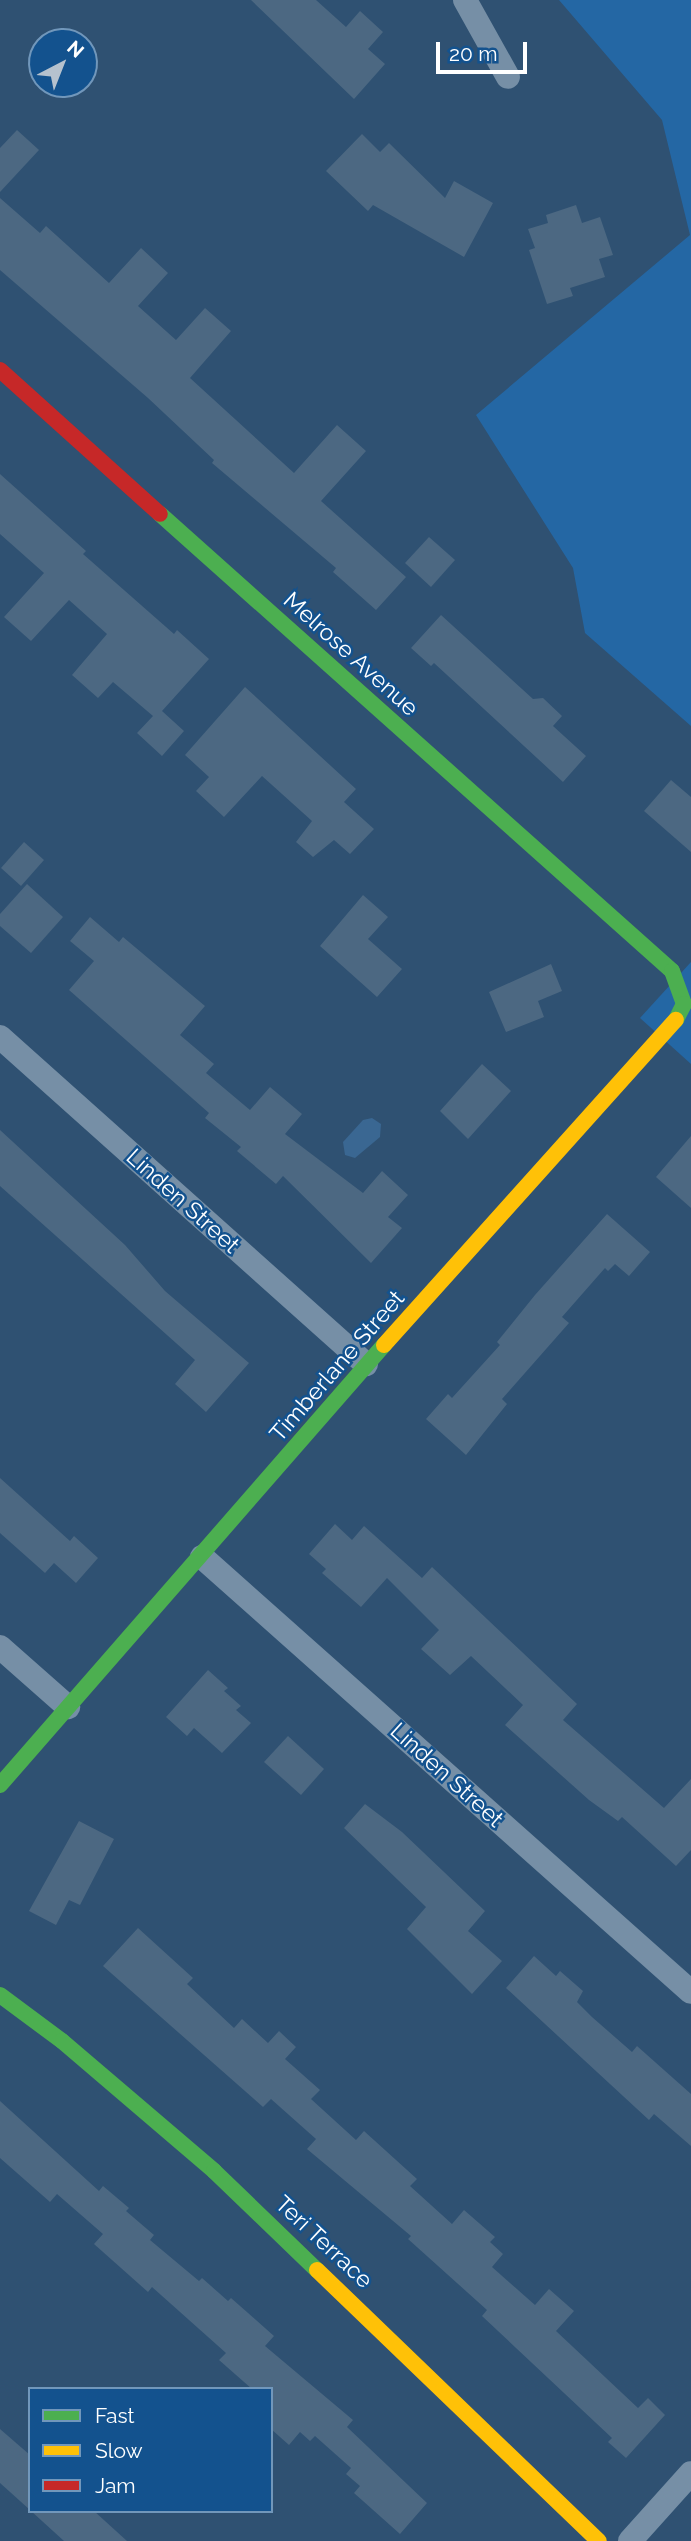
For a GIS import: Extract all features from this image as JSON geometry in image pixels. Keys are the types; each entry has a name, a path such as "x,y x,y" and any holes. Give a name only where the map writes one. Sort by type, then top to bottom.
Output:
{"street":[{"path":"465,0 508,78"},
{"name":"Melrose Avenue","path":"0,370 672,971"},
{"name":"Timberlane Street","path":"0,1785 202,1557 366,1364 671,1029 684,1004 672,971"},
{"name":"Linden Street","path":"0,1037 366,1364"},
{"name":"Linden Street","path":"202,1557 691,1992"},
{"path":"0,1647 68,1707"},
{"name":"Teri Terrace","path":"0,1995 62,2041 214,2171 599,2541"},
{"path":"630,2541 691,2473"}],"shaded area":[{"path":"559,0 691,0 691,726 585,633 573,568 476,415 690,235 662,120"},
{"path":"691,962 691,1064 640,1018"},
{"path":"372,1118 381,1124 380,1137 355,1158 345,1155 343,1142 363,1120"}],"building":[{"path":"251,0 316,0 346,27 360,11 383,32 368,49 385,64 354,99"},
{"path":"17,130 39,150 0,192 0,148"},
{"path":"362,134 380,152 389,143 445,198 454,181 493,203 464,257 373,205 368,211 326,171"},
{"path":"0,198 40,233 46,226 109,283 141,248 168,273 138,306 176,340 205,308 231,331 190,378 294,473 337,425 366,451 321,501 406,577 376,610 333,572 336,568 212,463 214,460 148,398 0,270"},
{"path":"576,205 582,223 600,217 613,255 599,259 605,277 570,288 573,296 547,304 529,250 535,248 528,229 548,223 546,215"},
{"path":"0,474 86,551 83,554 174,634 177,630 209,659 162,711 184,731 162,756 137,733 153,716 113,682 98,698 72,675 107,634 69,600 31,641 4,617 44,573 0,534"},
{"path":"429,537 455,560 431,587 405,563"},
{"path":"441,615 533,699 543,698 562,716 553,726 586,756 563,782 434,663 431,666 411,648"},
{"path":"245,687 356,789 344,802 374,829 350,854 334,840 313,857 296,842 312,821 262,776 224,817 196,791 209,777 185,755"},
{"path":"671,780 691,797 691,852 644,811"},
{"path":"24,842 44,860 21,886 1,868"},
{"path":"27,884 63,917 31,953 0,926 0,914"},
{"path":"363,895 388,917 368,939 402,969 377,997 320,946"},
{"path":"90,917 119,942 123,937 205,1006 180,1035 214,1064 206,1073 250,1110 270,1087 302,1114 285,1134 363,1193 382,1171 408,1195 388,1217 402,1228 371,1263 283,1176 276,1184 237,1151 241,1147 205,1118 209,1113 69,990 94,961 70,941"},
{"path":"551,964 562,991 538,1001 544,1017 506,1032 489,992"},
{"path":"482,1064 511,1091 468,1139 440,1111"},
{"path":"0,1130 125,1245 165,1291 249,1363 206,1412 175,1384 195,1360 0,1186"},
{"path":"691,1136 691,1208 656,1177"},
{"path":"607,1214 650,1252 629,1276 615,1264 608,1271 605,1268 562,1317 569,1323 502,1399 507,1404 466,1455 426,1419 448,1394 452,1398 500,1345 497,1342 535,1295"},
{"path":"0,1478 70,1541 74,1536 98,1558 76,1583 54,1563 45,1573 0,1533"},
{"path":"335,1524 352,1540 364,1526 422,1578 432,1567 577,1704 563,1720 664,1808 691,1779 691,1850 676,1866 622,1817 618,1821 589,1800 505,1725 523,1705 471,1656 450,1675 421,1649 439,1630 387,1578 361,1607 322,1573 326,1569 309,1554"},
{"path":"208,1670 228,1688 224,1691 241,1706 236,1710 251,1723 222,1753 194,1728 187,1736 166,1717"},
{"path":"288,1736 324,1769 301,1795 264,1762"},
{"path":"365,1804 402,1832 485,1911 468,1931 502,1961 472,1994 407,1929 426,1907 344,1828"},
{"path":"79,1821 114,1839 80,1905 69,1900 56,1925 29,1911"},
{"path":"138,1928 193,1978 187,1984 234,2028 242,2019 268,2043 279,2031 296,2047 285,2059 320,2090 311,2099 356,2140 364,2131 417,2179 410,2186 452,2224 464,2210 495,2237 490,2242 503,2254 492,2267 535,2305 549,2289 574,2311 556,2331 638,2408 648,2398 665,2415 626,2458 608,2442 612,2438 482,2316 487,2310 408,2239 411,2236 307,2149 316,2139 271,2099 263,2107 103,1966"},
{"path":"534,1956 556,1976 560,1971 583,1991 577,2002 592,2017 632,2052 637,2046 691,2094 691,2146 654,2114 649,2120 506,1988"},
{"path":"0,2101 99,2191 103,2186 129,2208 126,2211 154,2235 150,2240 199,2281 202,2278 228,2301 231,2298 274,2336 265,2346 353,2420 347,2427 427,2503 400,2534 354,2493 360,2486 346,2474 351,2468 315,2436 310,2441 300,2432 289,2445 273,2431 273,2387 250,2387 219,2360 226,2353 152,2287 148,2292 94,2244 103,2234 57,2194 50,2202 0,2158"},
{"path":"0,2429 28,2453 28,2508 0,2483"},
{"path":"33,2513 96,2513 127,2541 64,2541"}],"traffic: fast":[{"path":"160,514 672,971 684,1004 676,1020"},
{"path":"0,1785 384,1345"},
{"path":"0,1995 62,2041 214,2171 317,2270"}],"traffic: slow":[{"path":"384,1345 676,1020"},
{"path":"317,2270 599,2541"}],"traffic: jam":[{"path":"0,370 160,514"}]}
